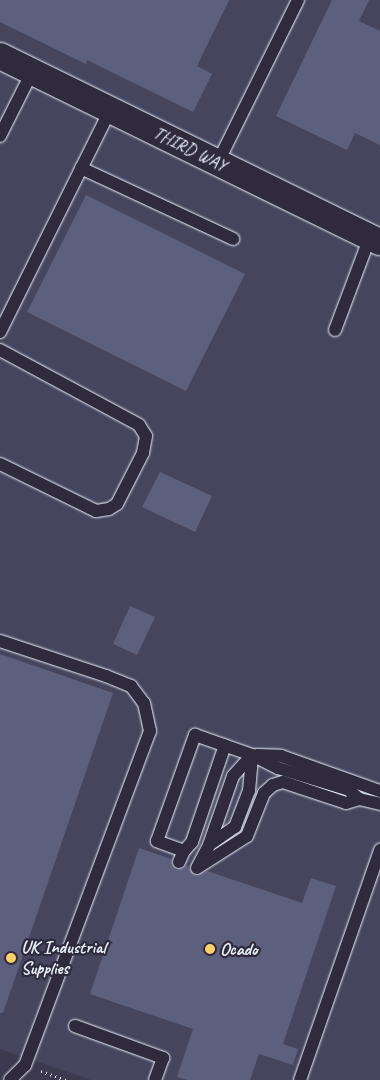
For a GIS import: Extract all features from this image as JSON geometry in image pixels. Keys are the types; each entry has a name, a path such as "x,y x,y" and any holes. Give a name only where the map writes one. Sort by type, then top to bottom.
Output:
{"street":[{"name":"THIRD WAY","path":"0,56 375,239"}],"lane":[{"path":"218,162 298,0"},
{"path":"0,136 32,72"},
{"path":"0,332 110,110"},
{"path":"81,168 233,239"},
{"path":"334,330 375,239"},
{"path":"0,350 139,425 146,436 143,453 117,504 108,509 96,511 0,464"},
{"path":"0,641 131,686 144,704 150,730 25,1065 10,1080"},
{"path":"225,745 192,842 182,857 157,842 195,735 225,745 252,754 278,768 349,790 359,799 380,804"},
{"path":"252,754 281,756 380,791"},
{"path":"209,845 235,827 248,791 252,754"},
{"path":"252,754 233,776 209,845 197,868 247,836 264,793 273,785 283,782 346,803 359,799"},
{"path":"300,1080 380,850"},
{"path":"75,1026 163,1058 155,1080"}],"shaded area":[{"path":"0,0 380,0 380,1080 91,1080 0,1049"}],"building":[{"path":"0,0 229,0 197,66 212,74 193,112 87,60 86,64 0,22"},
{"path":"332,0 369,0 359,21 380,31 380,145 355,133 347,150 276,116"},
{"path":"86,195 245,274 186,391 27,312"},
{"path":"160,472 212,496 195,532 142,507"},
{"path":"130,606 155,617 137,655 113,644"},
{"path":"0,654 113,693 3,1013 0,1013"},
{"name":"Ocado","path":"139,848 171,859 172,866 176,870 183,869 187,865 194,875 198,876 207,871 302,903 311,878 336,886 283,1044 298,1049 293,1065 259,1054 250,1080 187,1080 177,1077 193,1029 90,994"}],"place":[{"name":"Ocado","path":"210,949"},
{"name":"UK Industrial Supplies","path":"11,958"}]}
